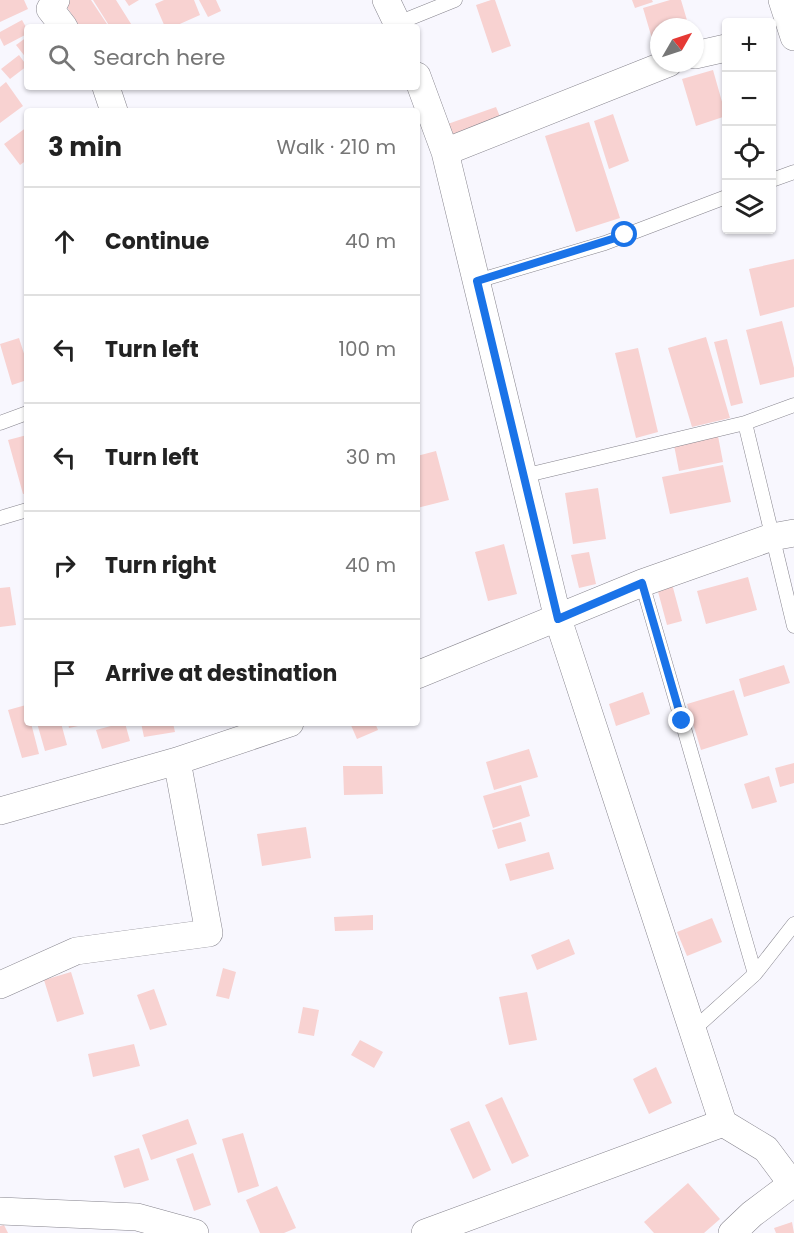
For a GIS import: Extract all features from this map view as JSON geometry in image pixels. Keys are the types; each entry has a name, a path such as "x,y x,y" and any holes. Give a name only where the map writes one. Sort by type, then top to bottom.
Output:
{"street":[{"path":"56,0 50,9 62,24"},
{"path":"782,0 788,36"},
{"path":"704,53 722,49"},
{"path":"445,152 650,71"},
{"path":"420,84 445,152 558,619 723,1123 766,1149 793,1184 752,1214 732,1233"},
{"path":"107,90 113,108"},
{"path":"420,674 642,583 783,535"},
{"path":"0,811 177,761 281,726"},
{"path":"0,985 76,951 209,933 177,761"},
{"path":"425,1233 723,1123"},
{"path":"0,1211 137,1216 195,1233"}],"lane":[{"path":"394,17 454,0"},
{"path":"776,178 794,172"},
{"path":"477,281 604,243 722,199"},
{"path":"523,476 745,423 794,405"},
{"path":"0,423 24,414"},
{"path":"745,423 783,535 794,626"},
{"path":"0,518 24,511"},
{"path":"642,583 755,974"},
{"path":"693,1030 755,974 794,924"}],"building":[{"path":"0,0 24,0 28,9 0,22"},
{"path":"91,0 107,24 78,24 63,1"},
{"path":"93,0 116,0 131,24 108,24"},
{"path":"125,0 139,0 129,6"},
{"path":"164,0 194,0 200,15 180,24 164,24 155,4"},
{"path":"199,0 216,0 221,11 208,17"},
{"path":"495,0 511,46 492,53 476,5"},
{"path":"632,0 652,0 653,2 635,8"},
{"path":"670,0 681,0 686,18 650,18 650,32 643,8"},
{"path":"22,20 24,24 24,36 4,46 0,32"},
{"path":"24,39 24,55 16,45"},
{"path":"19,55 24,62 24,68 10,79 1,69"},
{"path":"713,70 722,102 722,117 696,126 682,79"},
{"path":"6,82 23,106 0,123 0,87"},
{"path":"496,107 503,124 448,143 442,126"},
{"path":"613,114 629,161 609,169 594,121"},
{"path":"589,122 620,218 576,232 545,136"},
{"path":"24,129 24,162 20,165 4,144"},
{"path":"794,259 794,307 760,316 749,269"},
{"path":"782,321 794,368 794,377 760,385 746,330"},
{"path":"706,337 730,418 692,427 668,348"},
{"path":"19,338 24,354 24,381 12,385 0,344"},
{"path":"727,339 743,403 731,406 714,342"},
{"path":"638,348 658,432 636,438 615,353"},
{"path":"24,436 24,494 23,494 8,440"},
{"path":"718,436 723,462 679,471 674,445"},
{"path":"436,451 449,500 420,507 420,455"},
{"path":"723,465 731,502 670,514 662,477"},
{"path":"598,488 606,539 573,544 565,493"},
{"path":"504,544 517,594 488,601 475,552"},
{"path":"589,552 596,584 579,588 571,555"},
{"path":"748,577 757,610 706,624 697,591"},
{"path":"672,584 682,621 667,625 657,588"},
{"path":"10,587 16,625 0,627 0,588"},
{"path":"784,665 790,683 744,697 739,679"},
{"path":"734,690 748,735 701,750 687,704"},
{"path":"643,692 650,714 616,726 609,704"},
{"path":"24,706 24,726 32,726 39,754 22,758 8,710"},
{"path":"38,726 62,726 67,745 45,751"},
{"path":"111,726 126,726 130,741 102,749 96,730"},
{"path":"142,726 174,726 175,732 144,737"},
{"path":"351,726 376,726 378,730 357,739"},
{"path":"529,749 538,777 494,790 486,762"},
{"path":"794,763 794,783 780,787 775,768"},
{"path":"343,766 382,766 383,794 344,795"},
{"path":"769,776 777,802 752,809 744,784"},
{"path":"521,785 530,816 493,828 483,796"},
{"path":"521,822 526,841 498,849 492,830"},
{"path":"306,827 311,858 262,866 257,834"},
{"path":"549,852 554,869 510,881 505,864"},
{"path":"373,915 373,930 335,931 334,917"},
{"path":"712,918 722,942 687,956 677,932"},
{"path":"569,939 575,954 537,970 531,955"},
{"path":"223,968 236,972 229,999 216,996"},
{"path":"71,972 84,1014 57,1022 44,980"},
{"path":"154,989 167,1025 150,1030 137,995"},
{"path":"527,992 537,1040 509,1045 499,997"},
{"path":"303,1007 319,1010 314,1036 298,1033"},
{"path":"360,1040 383,1052 374,1068 351,1055"},
{"path":"134,1044 140,1066 93,1077 88,1054"},
{"path":"656,1067 672,1103 649,1114 633,1079"},
{"path":"502,1097 529,1156 512,1164 485,1105"},
{"path":"188,1119 197,1144 151,1160 142,1135"},
{"path":"469,1121 491,1170 473,1179 450,1129"},
{"path":"243,1133 259,1186 238,1193 222,1139"},
{"path":"139,1148 149,1180 124,1188 114,1156"},
{"path":"193,1153 211,1205 194,1211 176,1159"},
{"path":"688,1183 720,1219 704,1233 654,1233 644,1222"},
{"path":"277,1186 296,1228 284,1233 260,1233 246,1200"},
{"path":"792,1222 794,1233 776,1233 774,1228"},
{"path":"4,1225 8,1233 0,1233 0,1226"}],"route":[{"path":"625,235 477,281 558,619 642,583 682,721"}]}
